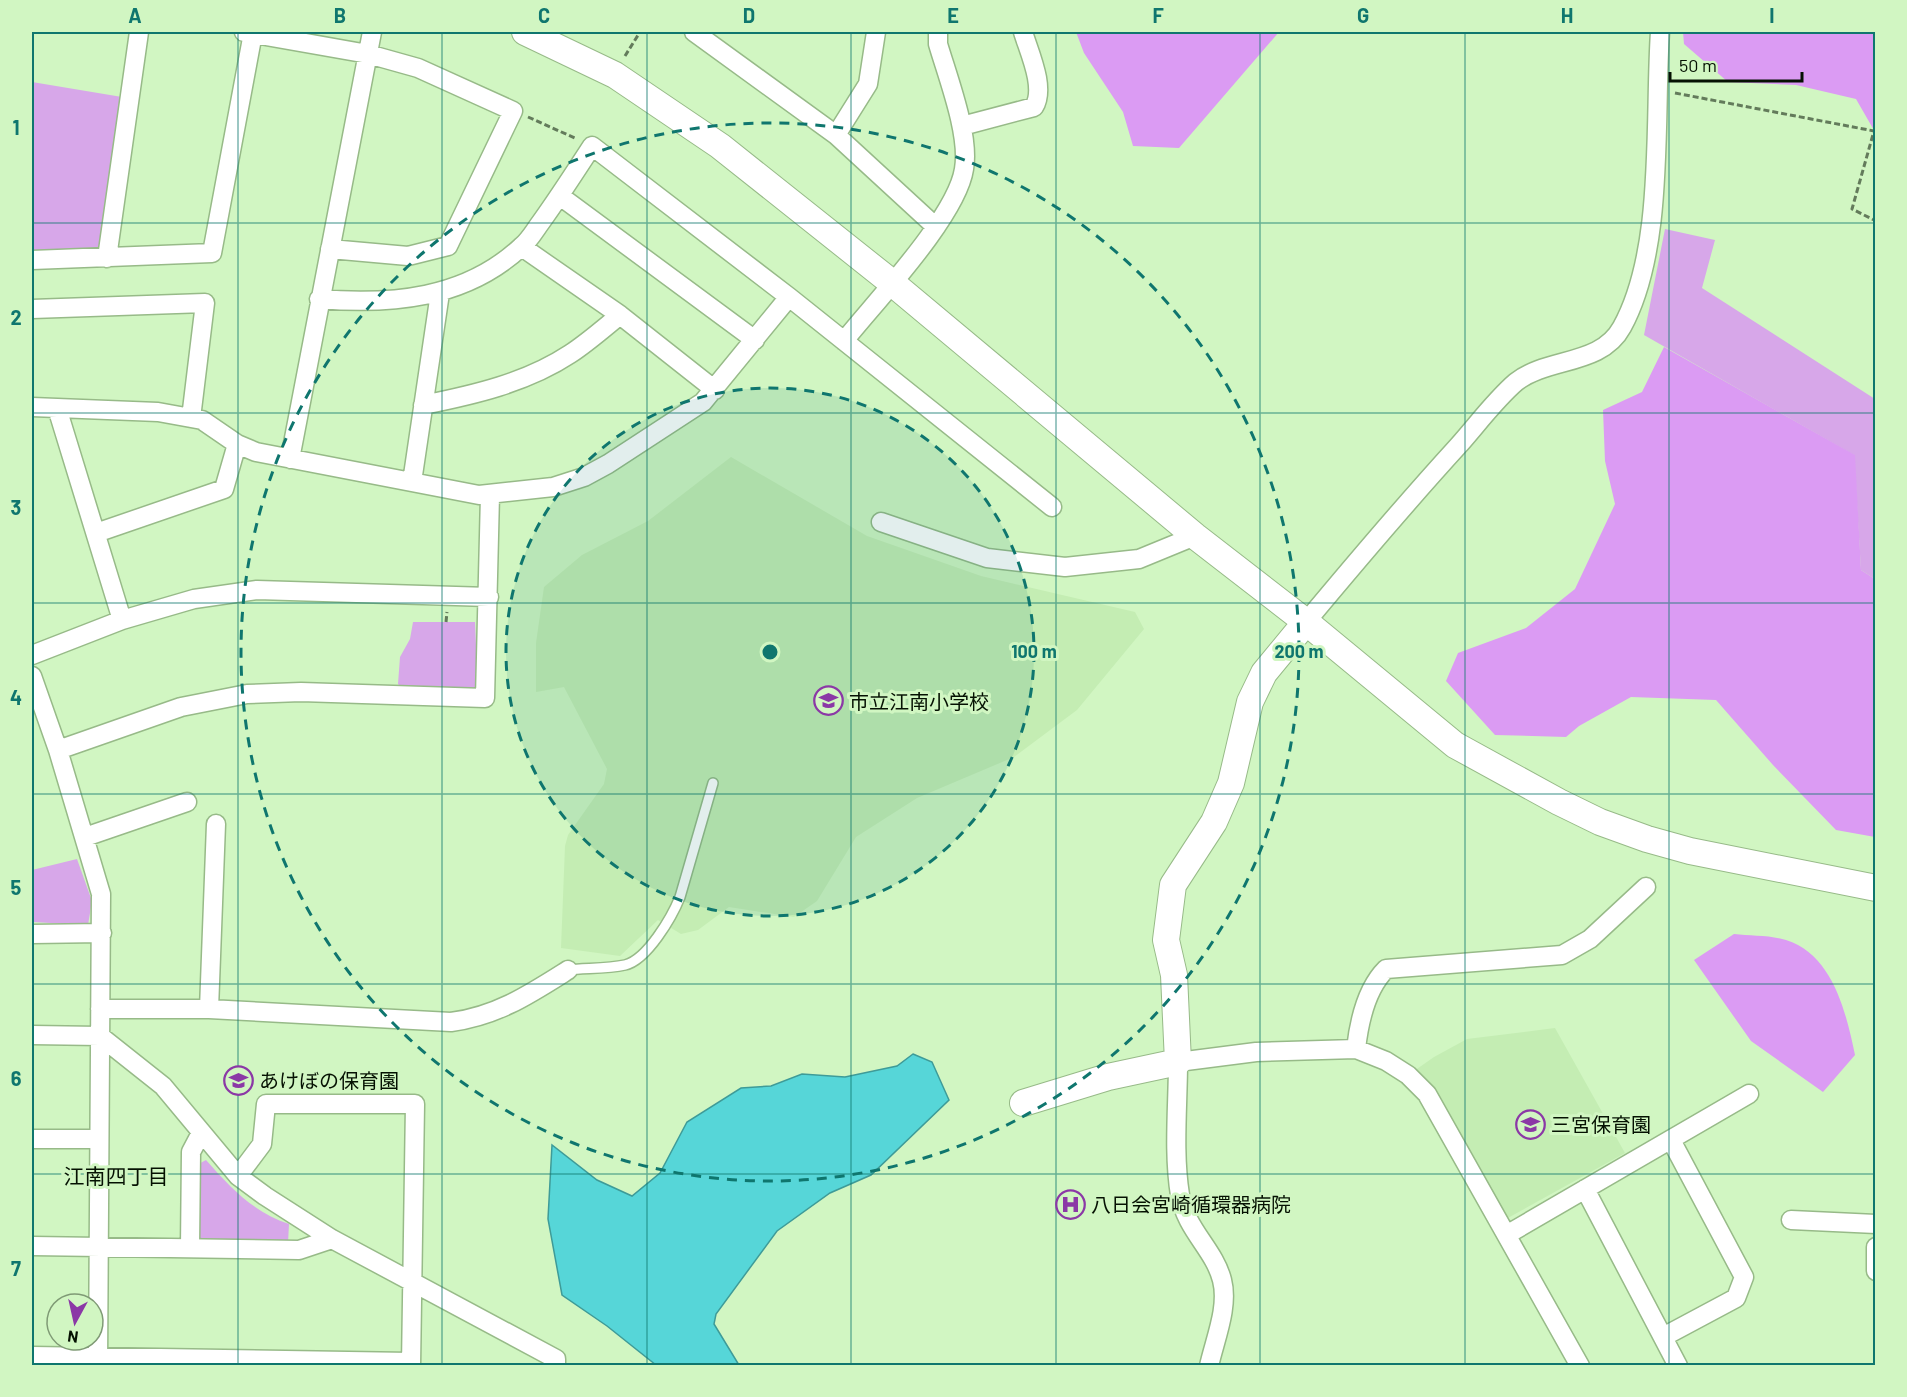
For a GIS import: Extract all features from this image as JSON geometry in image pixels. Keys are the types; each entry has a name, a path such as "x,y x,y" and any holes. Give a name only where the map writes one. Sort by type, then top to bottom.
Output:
{"street":[{"path":"107,258 139,32"},
{"path":"32,260 213,253 248,32 368,54 418,68 513,111 448,246 408,256 330,249"},
{"path":"290,459 372,32"},
{"path":"525,32 615,75 720,146 891,282 1195,536 1306,622 1455,745 1505,774 1600,822 1690,851 1875,888"},
{"path":"694,32 836,135 936,227"},
{"path":"836,135 868,84 876,32"},
{"path":"844,341 936,227 955,198 965,168 962,126 938,44 938,32"},
{"path":"962,126 1034,107 1037,102 1036,80 1023,32"},
{"path":"1209,1365 1223,1308 1223,1281 1214,1261 1188,1221 1180,1195 1174,975 1166,940 1173,885 1214,822 1231,783 1250,702 1270,665 1424,481 1516,382 1609,344 1621,329 1638,289 1646,253 1657,164 1656,90 1660,32"},
{"path":"319,299 398,300 440,293 483,274 522,247 560,196 592,146 789,297 1052,507"},
{"path":"560,196 755,340"},
{"path":"522,247 620,315 715,390"},
{"path":"412,482 440,293"},
{"path":"32,407 158,412 202,420 237,444 256,452 490,495 553,487 584,477 703,402 789,297"},
{"path":"32,309 205,303 191,418"},
{"path":"423,405 464,397 530,376 570,354 620,315"},
{"path":"57,408 122,620"},
{"path":"96,533 224,489 237,444"},
{"path":"58,750 181,707 247,694 301,692 485,698 490,495"},
{"path":"881,522 987,558 1065,567 1139,559 1195,536"},
{"path":"32,655 122,620 194,599 257,590 489,597"},
{"path":"32,676 58,750 101,894 98,1361"},
{"path":"85,837 187,802"},
{"path":"209,1009 216,824"},
{"path":"1356,1049 1359,1022 1377,980 1386,969 1562,955 1590,939 1646,887"},
{"path":"32,934 102,933"},
{"path":"100,1009 209,1009 451,1022 478,1018 496,1011 568,970"},
{"path":"32,1035 100,1036 163,1086 238,1176 332,1239 556,1359 556,1365"},
{"path":"1023,1103 1108,1077 1178,1062 1256,1052 1356,1049 1393,1065 1408,1075 1427,1094 1580,1365"},
{"path":"1508,1234 1749,1094"},
{"path":"32,1356 98,1361 411,1364 415,1104 266,1104 262,1144 238,1176"},
{"path":"190,1247 191,1152 201,1133"},
{"path":"32,1138 99,1139"},
{"path":"1663,1337 1736,1298 1744,1277 1671,1140"},
{"path":"1585,1189 1678,1365"},
{"path":"1791,1220 1875,1224"},
{"path":"32,1246 99,1245 299,1250 332,1239"},
{"path":"1875,1247 1875,1271"}],"lane":[{"path":"568,970 626,965 640,956 659,933 680,897 713,783"}],"path":[{"path":"624,59 640,32"},
{"path":"1656,90 1874,131 1852,209 1875,221"},
{"path":"513,111 592,146"}],"shaded area":[{"path":"1076,32 1279,32 1179,148 1133,146 1123,112 1084,53"},
{"path":"1683,32 1875,32 1875,132 1856,99 1796,85 1728,82 1684,44"},
{"path":"32,82 122,97 100,249 32,252"},
{"path":"1665,229 1715,240 1702,288 1875,399 1875,579 1861,570 1854,455 1644,335"},
{"path":"1664,347 1855,455 1861,570 1875,579 1875,837 1836,830 1773,765 1716,700 1631,697 1579,726 1566,737 1495,735 1446,681 1458,653 1526,628 1575,589 1615,504 1605,461 1603,410 1642,392"},
{"name":"市立江南小学校","path":"731,457 867,536 981,576 1135,612 1144,629 1077,710 1014,757 917,798 856,837 817,901 794,917 729,907 698,930 681,934 658,920 620,956 561,948 565,846 568,835 604,784 607,769 564,687 536,692 536,643 544,587 582,555 648,521"},
{"path":"413,622 475,622 478,691 401,687 398,684 400,657 410,639"},
{"path":"77,859 92,901 88,925 32,922 32,870"},
{"path":"1734,934 1780,938 1802,947 1815,958 1835,987 1847,1021 1855,1055 1823,1092 1751,1041 1694,960"},
{"name":"三宮保育園","path":"1555,1028 1625,1153 1506,1219 1414,1071 1467,1039"},
{"path":"206,1160 243,1198 264,1213 289,1224 288,1243 197,1241 195,1166"}],"water":[{"path":"913,1054 932,1062 949,1100 871,1175 830,1193 777,1231 716,1314 714,1324 739,1365 656,1365 607,1326 562,1295 548,1219 552,1145 597,1180 632,1196 660,1173 687,1122 741,1088 771,1086 802,1074 845,1077 897,1066"}],"place":[{"name":"市立江南小学校","path":"828,701"},
{"name":"あけぼの保育園","path":"238,1080"},
{"name":"三宮保育園","path":"1530,1124"},
{"name":"八日会宮崎循環器病院","path":"1070,1204"}],"district":[{"name":"江南四丁目","path":"116,1175"}]}
